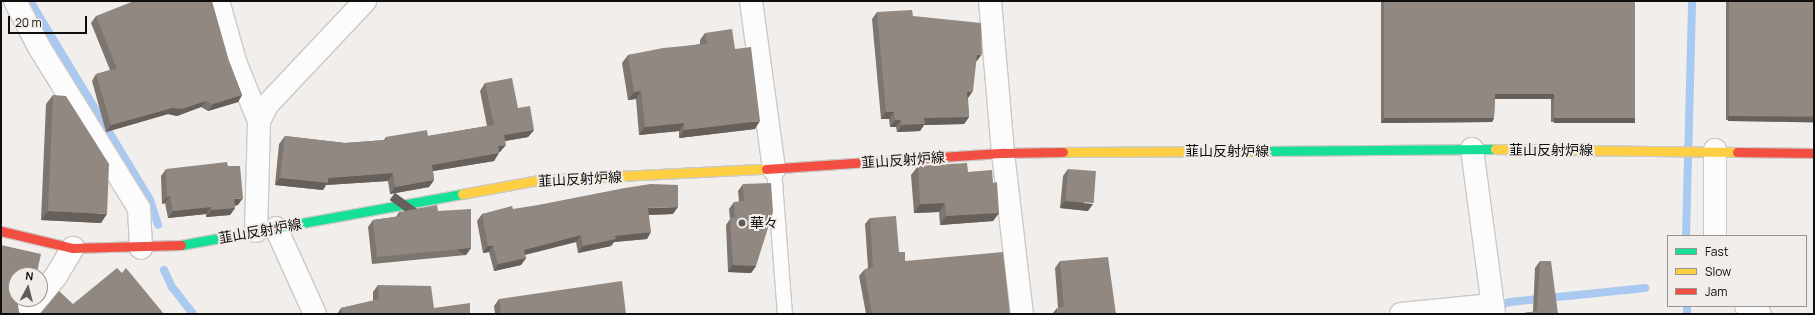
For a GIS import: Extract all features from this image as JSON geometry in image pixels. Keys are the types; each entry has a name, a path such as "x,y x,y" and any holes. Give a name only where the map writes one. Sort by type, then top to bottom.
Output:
{"main road":[{"name":"韮山反射炉線","path":"1,231 73,248 141,248 177,246 538,180 774,169 1003,153 1472,149 1814,152"}],"street":[{"path":"15,1 39,47 139,208 141,248"},
{"path":"218,1 236,64 259,121 266,230 315,314"},
{"path":"259,121 267,105 366,1"},
{"path":"751,1 774,169"},
{"path":"990,1 1003,153 1022,314"},
{"path":"1401,314 1494,309 1472,149"},
{"path":"1715,150 1715,235"},
{"path":"48,286 73,248"},
{"path":"1748,307 1760,314"}],"lane":[{"path":"774,169 785,314"}],"building":[{"path":"134,1 212,1 229,61 242,95 213,104 206,101 182,109 172,108 111,125 96,74 117,69 96,16"},
{"path":"1384,1 1635,1 1635,118 1554,118 1554,94 1495,94 1494,118 1384,118"},
{"path":"1729,1 1814,1 1814,116 1729,116"},
{"path":"912,10 913,16 981,23 982,54 977,55 973,91 967,92 969,117 924,118 925,124 902,125 901,120 895,120 894,112 886,112 877,12"},
{"path":"732,29 735,49 751,47 760,121 684,130 684,123 645,127 641,91 634,92 628,55 663,48 707,44 705,33"},
{"path":"512,78 518,108 530,106 534,130 504,135 506,145 498,146 499,153 432,165 434,180 395,187 393,173 328,178 328,183 280,178 285,136 345,143 387,140 386,137 427,130 428,136 494,125 485,83"},
{"path":"53,95 66,96 109,164 107,214 48,211"},
{"path":"227,162 228,166 240,166 243,198 234,199 235,208 211,210 211,207 173,211 170,196 167,197 166,169"},
{"path":"967,163 968,172 992,170 993,183 997,182 999,213 946,216 945,203 920,204 918,166"},
{"path":"1068,169 1096,171 1094,203 1066,201"},
{"path":"771,183 773,212 756,266 733,265 730,218 735,218 734,202 744,201 743,184"},
{"path":"651,184 678,185 678,207 648,208 651,232 615,236 616,239 583,246 581,235 524,250 526,258 498,264 493,246 488,246 482,214 512,206 513,209"},
{"path":"437,205 438,211 471,209 471,248 377,257 373,220 400,216 399,212"},
{"path":"896,216 899,252 905,252 905,261 1003,252 1010,314 872,314 864,270 873,267 870,218"},
{"path":"1,245 41,254 38,267 8,267 8,307 18,307 21,314 1,314"},
{"path":"1108,257 1116,314 1057,314 1057,308 1064,307 1060,261"},
{"path":"1540,261 1551,261 1558,314 1524,314 1537,311"},
{"path":"117,268 122,273 126,268 164,314 40,314 46,307 48,307 48,304 59,291 73,304"},
{"path":"622,281 626,314 501,314 499,299"},
{"path":"378,285 431,286 434,308 470,303 470,314 343,314 341,308 379,299"}],"waterway":[{"path":"30,1 150,200 158,225"},
{"path":"1686,235 1692,1"},
{"path":"164,270 172,287 193,314"},
{"path":"1494,307 1510,302 1645,288"},
{"path":"1687,307 1687,314"}],"traffic: fast":[{"path":"1262,151 1495,149"},
{"path":"181,245 462,194"}],"traffic: slow":[{"path":"1495,149 1737,152"},
{"path":"1063,152 1262,151"},
{"path":"462,194 538,180 766,169"}],"traffic: jam":[{"path":"766,169 1003,153 1063,152"},
{"path":"1737,152 1814,153"},
{"path":"1,231 73,248 181,245"}],"place":[{"name":"華々","path":"742,223"}]}
